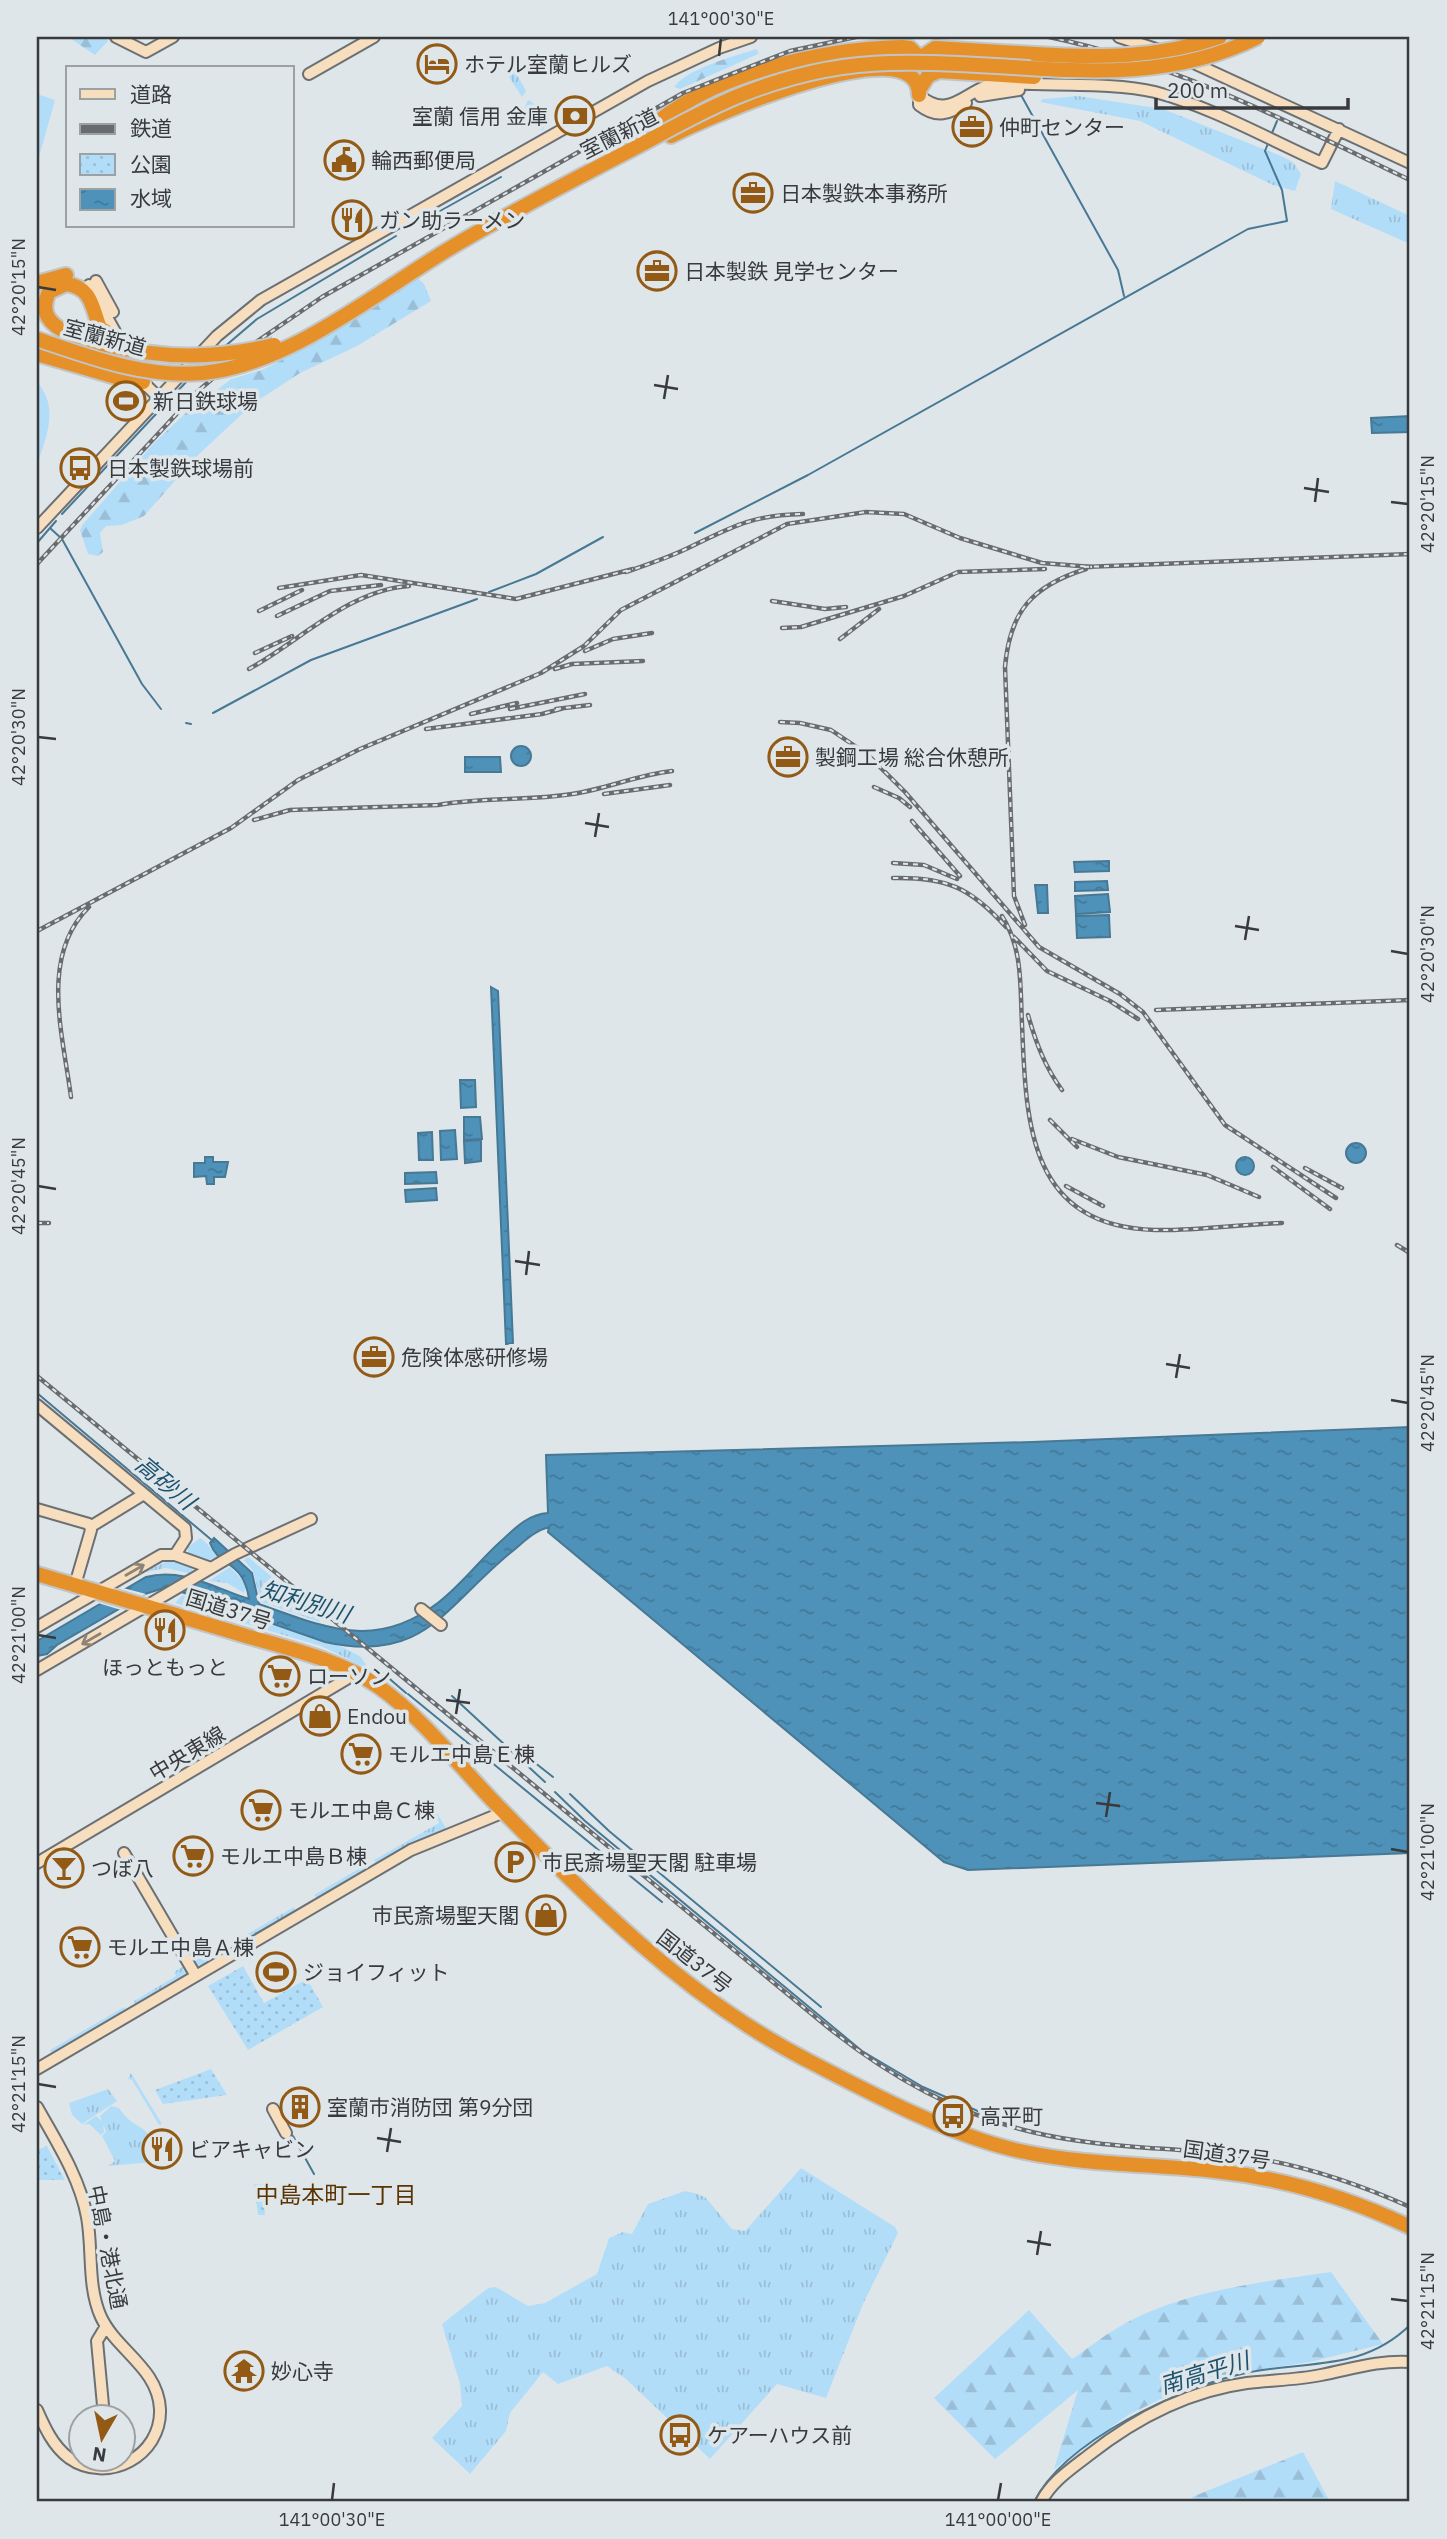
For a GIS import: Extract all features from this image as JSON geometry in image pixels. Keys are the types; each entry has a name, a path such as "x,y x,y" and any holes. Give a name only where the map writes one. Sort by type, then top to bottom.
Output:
{"highway":[{"path":"920,58 935,48 1136,56 1174,50 1220,37"},
{"name":"室蘭新道","path":"37,331 138,360 176,365 225,361 274,345 492,214 647,131 730,91 829,61 885,55 1101,64 1138,63 1194,52 1237,37"},
{"path":"919,90 928,76 939,71 1097,80 1163,75 1225,57 1255,38"},
{"name":"室蘭新道","path":"37,339 123,366 186,373 238,367 275,354 461,241 583,175 741,95 831,69 925,63 1127,72 1200,59 1255,38"},
{"path":"647,131 675,110 727,83 807,59 848,51 909,48 920,58 919,90"},
{"path":"583,175 621,162 751,99 795,84 884,70 907,72 919,90"},
{"path":"39,284 66,275 93,283"},
{"path":"121,340 100,328 92,302 83,289 66,284 56,286 46,300 50,321 63,331 102,344 180,358 227,354 274,345"},
{"path":"37,347 142,376 197,380 254,368 278,358 304,338"},
{"path":"37,354 74,366 143,382"},
{"name":"国道37号","path":"37,1574 316,1658 355,1674 400,1704 504,1812 639,1945 711,2002 802,2057 932,2120 1015,2150 1054,2158 1216,2171 1285,2183 1369,2208 1410,2227"}],"street":[{"path":"116,37 146,52 173,37"},
{"path":"309,74 374,37"},
{"path":"37,527 217,336 284,285 648,81 719,48 751,37"},
{"path":"1119,37 1202,65 1410,163"},
{"path":"919,90 935,107 944,108 976,91 1000,83 1153,92 1185,102 1322,163 1339,129"},
{"path":"93,283 160,395"},
{"path":"93,283 143,382 160,395"},
{"path":"37,1405 187,1532 175,1555"},
{"path":"75,1586 90,1527 145,1494"},
{"path":"37,1508 90,1527"},
{"path":"37,1670 139,1605 171,1591 235,1554 311,1519"},
{"path":"37,1627 103,1594 161,1555 175,1555 211,1567"},
{"path":"421,1609 441,1625"},
{"name":"中央東線","path":"37,1863 355,1674"},
{"path":"37,2069 411,1850 504,1812"},
{"path":"124,1853 196,1976"},
{"name":"中島・港北通","path":"37,2107 83,2200 95,2296 106,2326 142,2366 155,2387 159,2422 149,2446 132,2460 115,2468 83,2465 57,2446 37,2410"},
{"path":"273,2109 286,2133"},
{"path":"102,2402 96,2346 98,2336 106,2326"},
{"path":"1041,2502 1048,2489 1064,2473 1100,2446 1171,2404 1248,2383 1322,2375 1380,2362 1410,2362"}],"green space":[{"path":"68,37 105,37 108,41 95,55"},
{"path":"756,49 759,53 756,55 680,89 674,87 689,74"},
{"path":"512,65 526,91 522,97 504,69"},
{"path":"37,94 55,100 37,164"},
{"path":"1078,96 1163,109 1281,156 1293,162 1301,174 1295,191 1273,185 1140,121 1040,102 1043,99"},
{"path":"528,100 533,103 545,125 543,130 537,129 525,107"},
{"path":"1335,181 1410,216 1410,244 1331,209"},
{"path":"417,277 424,284 431,301 357,346 300,373 254,403 196,457 144,516 122,525 106,526 100,533 103,552 98,556 88,554 80,530 83,524 154,443 208,392 217,390 231,379 262,370 301,350"},
{"path":"37,382 48,401 49,422 37,464"},
{"path":"200,1538 219,1556 209,1560 188,1555 188,1547"},
{"path":"248,1557 317,1614 320,1622 261,1602 253,1571 244,1560"},
{"path":"172,1559 193,1566 192,1574 166,1568 142,1573"},
{"path":"230,1567 246,1584 244,1593 227,1583 209,1581"},
{"path":"182,1595 345,1648 361,1657 369,1669 321,1646 175,1603"},
{"path":"426,1795 446,1828 377,1865 374,1860 439,1823"},
{"path":"367,1864 370,1869 317,1899 314,1895"},
{"path":"294,1907 296,1912 234,1948 232,1943"},
{"path":"225,1947 228,1952 198,1970 192,1961 199,1957 203,1960"},
{"path":"184,1966 189,1975 136,2005 134,2001 176,1976 174,1972"},
{"path":"243,1966 264,2003 307,1979 323,2007 248,2050 208,1986"},
{"path":"124,2007 127,2011 52,2054 50,2050"},
{"path":"211,2069 227,2095 163,2104 155,2090"},
{"path":"131,2073 162,2124 159,2125 132,2080 128,2079"},
{"path":"108,2089 117,2101 82,2124 72,2115 69,2103"},
{"path":"111,2106 119,2108 147,2133 152,2147 152,2159 164,2161 108,2166 115,2161 102,2136 106,2132 100,2116"},
{"path":"96,2116 103,2122 104,2132 101,2135 89,2124 83,2125"},
{"path":"47,2146 65,2180 37,2180 37,2150"},
{"path":"801,2168 895,2227 898,2233 863,2304 826,2398 777,2384 710,2459 626,2379 607,2366 558,2384 543,2372 510,2413 506,2431 470,2474 432,2438 462,2406 460,2384 442,2324 488,2288 496,2287 528,2306 545,2303 597,2274 609,2238 623,2232 632,2234 648,2204 685,2191 706,2198 732,2229 745,2231"},
{"path":"254,2184 262,2184 265,2215 258,2215"},
{"path":"1331,2272 1383,2344 1310,2362 1204,2378 1128,2415 1054,2469 1078,2390 995,2459 934,2398 1029,2310 1072,2359 1126,2323 1173,2303 1226,2289"},
{"path":"1303,2452 1330,2502 1196,2502 1192,2497"}],"water":[{"path":"1410,416 1410,432 1372,433 1371,418"},
{"path":"521,746 528,749 531,756 528,763 521,766 514,763 511,756 514,749"},
{"path":"465,757 500,757 501,772 465,772"},
{"path":"1109,861 1109,871 1075,872 1074,862"},
{"path":"1107,881 1108,890 1075,891 1075,882"},
{"path":"1035,885 1047,885 1048,913 1038,913"},
{"path":"1108,894 1110,912 1076,914 1075,896"},
{"path":"1109,915 1110,937 1077,938 1076,916"},
{"path":"491,987 498,991 513,1343 506,1344"},
{"path":"460,1080 475,1080 476,1107 461,1108"},
{"path":"464,1117 480,1117 482,1139 464,1140"},
{"path":"455,1130 457,1159 441,1160 440,1131"},
{"path":"432,1132 433,1160 419,1160 418,1133"},
{"path":"481,1140 481,1161 465,1163 464,1141"},
{"path":"1356,1143 1363,1146 1366,1153 1363,1160 1356,1163 1349,1160 1346,1153 1349,1146"},
{"path":"205,1157 213,1157 213,1162 228,1162 225,1177 214,1177 214,1184 207,1184 206,1176 194,1177 194,1163 205,1163"},
{"path":"1245,1157 1251,1160 1254,1166 1251,1172 1245,1175 1239,1172 1236,1166 1239,1160"},
{"path":"436,1172 437,1183 405,1184 405,1173"},
{"path":"436,1188 437,1200 406,1202 405,1190"},
{"path":"1410,1427 1410,1853 968,1870 944,1862 548,1532 549,1527 523,1542 429,1626 409,1638 386,1645 358,1647 325,1642 167,1587 145,1594 57,1645 47,1654 37,1656 37,1641 146,1577 186,1577 249,1599 242,1577 214,1551 210,1543 214,1538 252,1573 259,1604 329,1627 372,1630 394,1626 416,1617 439,1602 522,1523 534,1516 548,1513 546,1455 1032,1442"}],"pier":[{"path":"123,1588 146,1594 121,1610 98,1603"}],"waterway":[{"path":"1021,95 1118,270 1124,296"},
{"path":"1272,133 1277,121"},
{"path":"695,533 808,475 1248,229 1287,221 1282,190 1265,151 1269,141"},
{"path":"406,230 501,177"},
{"path":"223,348 257,319 396,236"},
{"path":"62,514 188,380"},
{"path":"37,543 56,521"},
{"path":"50,528 62,539 142,684 161,709"},
{"path":"489,592 536,574 603,537"},
{"path":"213,713 311,660 477,599"},
{"path":"186,723 191,724"},
{"name":"高砂川","path":"37,1393 214,1542"},
{"path":"377,1668 406,1693"},
{"path":"408,1694 662,1902"},
{"path":"452,1696 545,1782"},
{"path":"534,1762 553,1777"},
{"path":"555,1792 585,1821 862,2051 923,2087 980,2112"},
{"path":"570,1794 609,1831 821,2007"},
{"path":"293,2136 314,2174"},
{"name":"南高平川","path":"1034,2502 1049,2479 1071,2458 1097,2438 1159,2403 1190,2390 1246,2373 1333,2362 1373,2351 1410,2325"}],"railway":[{"path":"37,564 197,392 249,347 322,297 683,93 790,51 856,37"},
{"path":"1049,37 1096,48 1188,79 1278,117 1410,180"},
{"path":"37,931 231,828 298,780 360,749 541,673 584,646 621,610 787,524 866,512 904,514 960,538 1042,563 1092,567"},
{"path":"626,572 742,524 769,517 803,514"},
{"path":"1084,567 1410,554"},
{"path":"279,588 361,575 516,599 633,569"},
{"path":"782,628 801,627 904,596 958,572 1045,569"},
{"path":"1025,925 1014,896 1005,667 1008,647 1012,630 1027,603 1051,584 1086,569"},
{"path":"277,616 330,591 381,585"},
{"path":"249,669 345,607 387,590 409,586"},
{"path":"259,611 302,590"},
{"path":"772,601 825,609 846,607"},
{"path":"840,639 879,609"},
{"path":"585,651 613,639 652,633"},
{"path":"255,653 292,636"},
{"path":"555,669 572,664 643,661"},
{"path":"510,709 585,694"},
{"path":"471,714 517,703"},
{"path":"556,709 590,705"},
{"path":"426,729 542,714 564,708"},
{"path":"780,722 800,723 831,730 867,754 905,792 1039,947 1120,994 1143,1012 1225,1125 1336,1198"},
{"path":"254,820 290,810 438,805 555,796 585,792 672,771"},
{"path":"604,794 670,785"},
{"path":"874,787 899,798 910,807"},
{"path":"912,821 960,876"},
{"path":"893,863 924,865 957,879"},
{"path":"893,878 928,880 956,887 981,902 1006,927"},
{"path":"71,1097 60,1023 59,972 64,949 74,927 89,907"},
{"path":"1002,916 1014,941 1019,968 1024,1061 1032,1132 1042,1163 1058,1189 1081,1210 1113,1224 1171,1230 1282,1223"},
{"path":"1014,937 1047,971 1110,1001 1138,1019"},
{"path":"1156,1010 1410,1000"},
{"path":"1028,1015 1042,1054 1062,1090"},
{"path":"1050,1120 1077,1147"},
{"path":"1072,1139 1118,1157 1207,1175 1259,1197"},
{"path":"1273,1167 1330,1209"},
{"path":"1305,1168 1342,1188"},
{"path":"1066,1186 1103,1206"},
{"path":"37,1223 49,1223"},
{"path":"1397,1245 1410,1253"},
{"path":"37,1376 830,2029 901,2078 977,2115 1032,2132 1081,2141 1256,2158 1346,2181 1410,2207"}],"place":[{"name":"ホテル室蘭ヒルズ","path":"437,64"},
{"name":"室蘭 信用 金庫","path":"575,116"},
{"name":"仲町センター","path":"972,127"},
{"name":"輪西郵便局","path":"344,160"},
{"name":"日本製鉄本事務所","path":"753,193"},
{"name":"ガン助ラーメン","path":"352,220"},
{"name":"日本製鉄 見学センター","path":"657,271"},
{"name":"新日鉄球場","path":"126,401"},
{"name":"日本製鉄球場前","path":"80,468"},
{"name":"製鋼工場 総合休憩所","path":"788,757"},
{"name":"危険体感研修場","path":"374,1357"},
{"name":"ほっともっと","path":"165,1630"},
{"name":"ローソン","path":"280,1676"},
{"name":"Endou","path":"320,1716"},
{"name":"モルエ中島Ｅ棟","path":"361,1754"},
{"name":"モルエ中島Ｃ棟","path":"261,1810"},
{"name":"モルエ中島Ｂ棟","path":"193,1856"},
{"name":"市民斎場聖天閣 駐車場","path":"515,1862"},
{"name":"つぼ八","path":"64,1868"},
{"name":"市民斎場聖天閣","path":"546,1915"},
{"name":"モルエ中島Ａ棟","path":"80,1947"},
{"name":"ジョイフィット","path":"276,1972"},
{"name":"室蘭市消防団 第9分団","path":"300,2107"},
{"name":"高平町","path":"953,2116"},
{"name":"ビアキャビン","path":"162,2149"},
{"name":"妙心寺","path":"244,2371"},
{"name":"ケアーハウス前","path":"680,2435"}],"district":[{"name":"中島本町一丁目","path":"336,2194"}],"water label":[{"name":"知利別川","path":"306,1601"}]}
